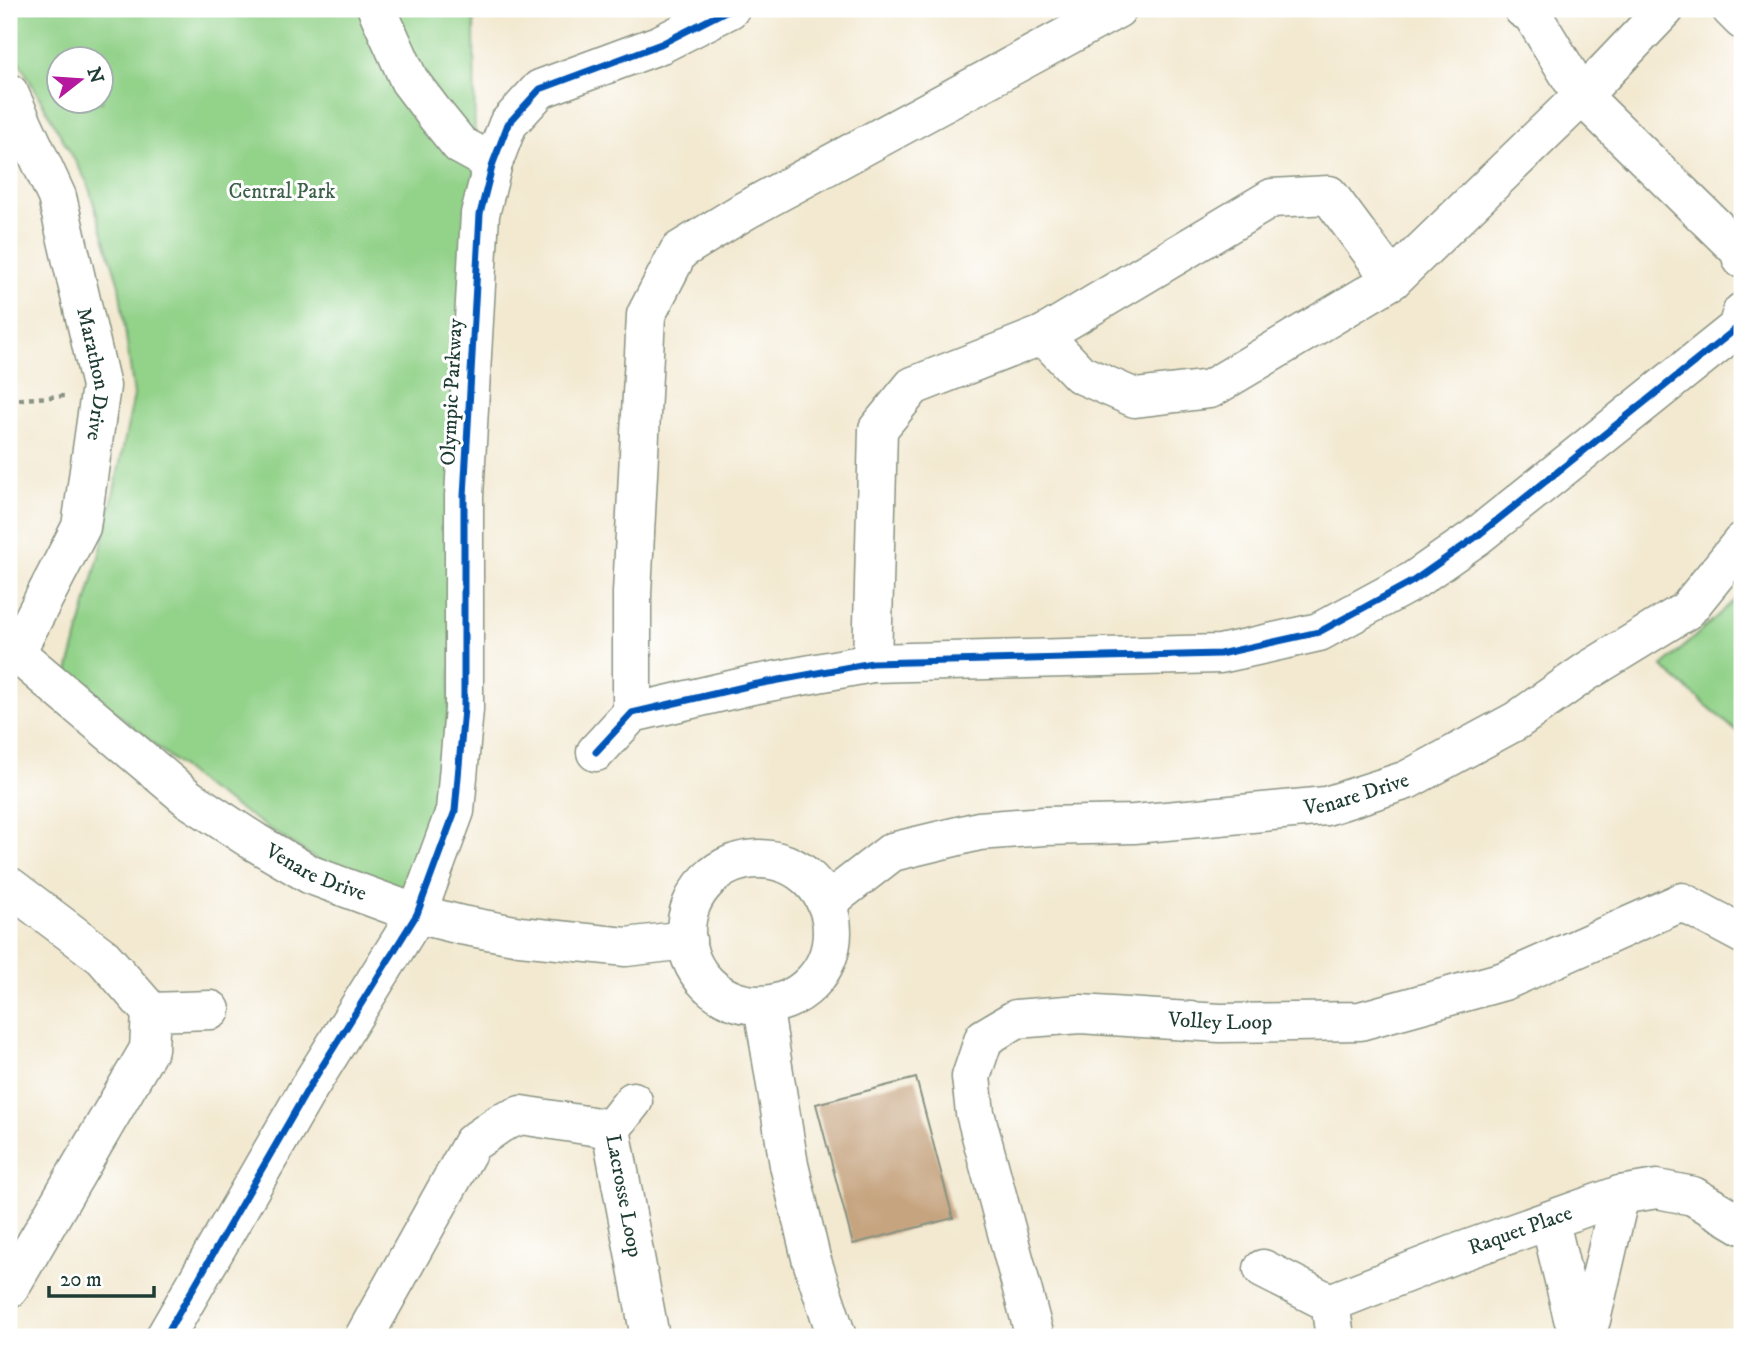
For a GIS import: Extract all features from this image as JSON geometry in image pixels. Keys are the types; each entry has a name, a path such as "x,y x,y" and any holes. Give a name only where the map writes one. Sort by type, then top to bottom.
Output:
{"street":[{"path":"377,9 409,80 460,145 494,163"},
{"name":"Olympic Parkway","path":"165,1337 308,1090 417,914 455,811 464,709 464,496 480,214 508,124 540,89 661,44 730,9"},
{"path":"632,713 632,593 646,315 679,251 746,210 1117,9"},
{"path":"1523,9 1532,14 1582,96 1739,250 1742,259"},
{"path":"1043,335 1080,374 1135,398 1210,389 1392,280 1582,96 1665,9"},
{"path":"1731,9 1742,20"},
{"name":"Marathon Drive","path":"9,93 57,197 100,386 81,527 12,650"},
{"path":"872,663 878,429 913,386 1043,335 1272,198 1329,195 1392,280"},
{"path":"596,752 632,713 751,685 872,663 1220,654 1319,632 1413,580 1476,537 1738,328 1742,312"},
{"name":"Venare Drive","path":"826,903 892,852 979,831 1134,824 1326,806 1407,780 1516,721 1586,673 1687,610 1742,542"},
{"name":"Venare Drive","path":"12,650 189,799 311,875 417,914 520,936 626,947 687,940"},
{"path":"751,859 774,860 796,868 814,883 826,903 832,926 830,949 821,971 806,988 786,1000 762,1005 741,1002 721,994 704,980 692,961 687,940 688,917 696,895 710,877 729,865 751,859"},
{"path":"9,886 103,957 151,1012 149,1049 9,1289"},
{"name":"Volley Loop","path":"1035,1337 975,1113 971,1077 984,1038 1016,1019 1080,1014 1220,1023 1360,1021 1504,981 1682,902 1742,934"},
{"path":"762,1005 792,1178 810,1258 837,1337"},
{"path":"151,1012 211,1010"},
{"name":"Lacrosse Loop","path":"364,1337 472,1143 501,1123 521,1115 622,1115 650,1337"},
{"name":"Raquet Place","path":"1333,1320 1460,1252 1620,1195 1657,1189 1693,1196 1742,1225"},
{"path":"1550,1222 1573,1318 1591,1320 1620,1195"},
{"path":"1264,1269 1333,1320"}],"path":[{"path":"9,400 99,394"}],"green space":[{"name":"Central Park","path":"9,9 474,9 475,173 449,712 423,866 401,891 324,864 205,787 68,672 106,530 134,395 119,285 87,182 50,116 116,116 116,46 46,46 46,109 9,44"},
{"path":"1742,593 1742,736 1662,667"}],"building":[{"path":"916,1078 953,1218 853,1244 816,1104"}],"cycle path":[{"path":"165,1337 308,1089 417,914 455,811 464,709 464,496 480,214 493,163 508,124 540,89 661,44 730,9"},
{"path":"596,752 632,713 752,685 872,663 1220,654 1319,632 1413,581 1476,537 1737,328 1742,312"}]}
